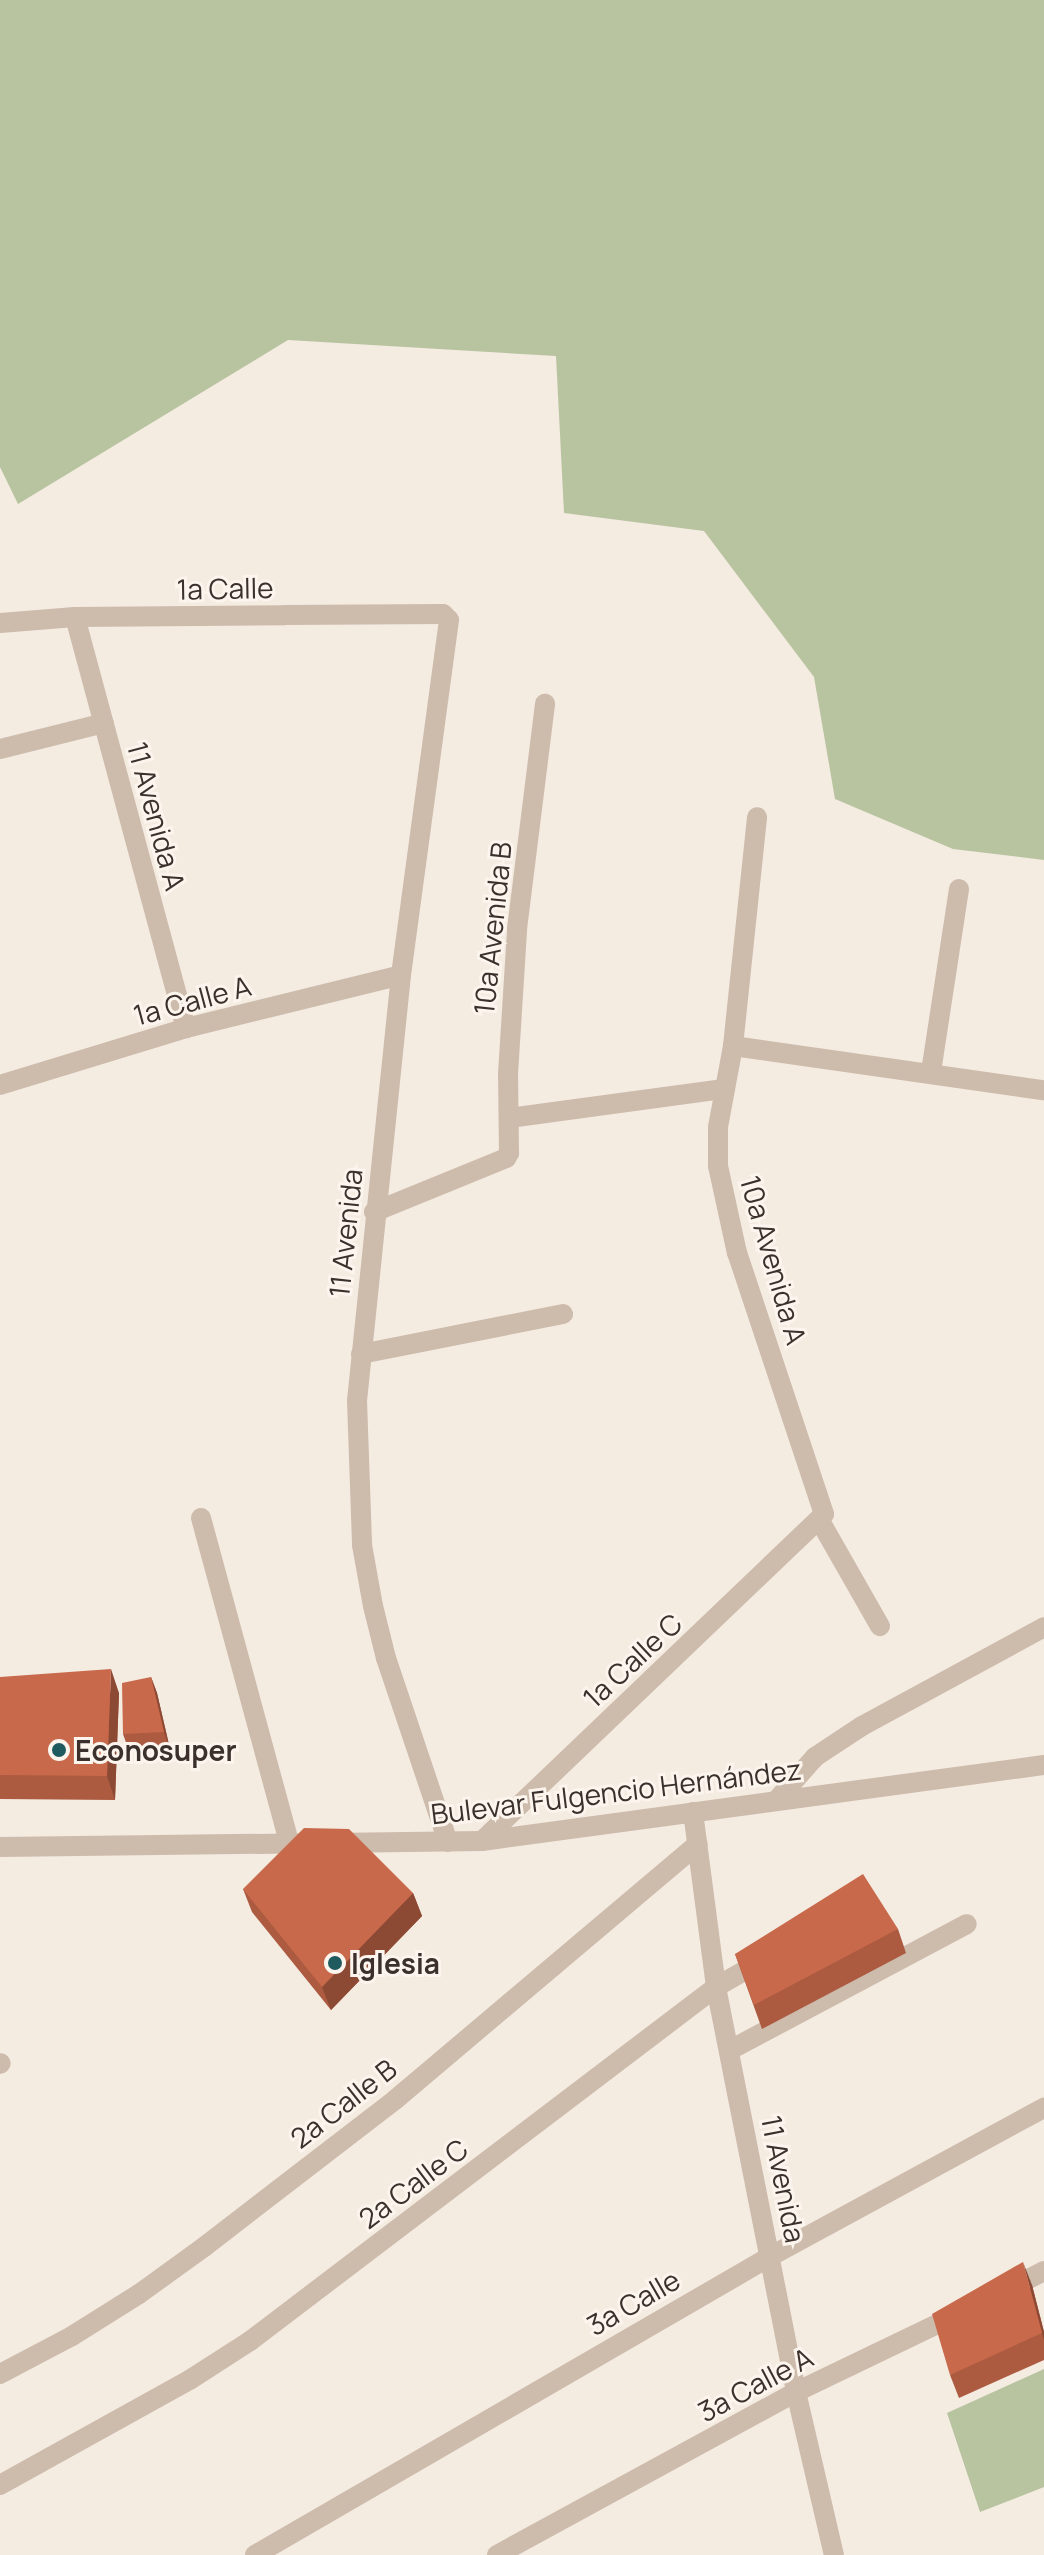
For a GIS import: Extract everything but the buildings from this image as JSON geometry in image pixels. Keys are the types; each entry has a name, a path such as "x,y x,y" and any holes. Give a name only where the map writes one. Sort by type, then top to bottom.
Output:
{"street":[{"name":"1a Calle","path":"0,623 75,617 443,614 449,620"},
{"name":"11 Avenida A","path":"75,617 186,1028"},
{"name":"11 Avenida","path":"448,1842 386,1658 373,1606 362,1545 358,1468 361,1354 374,1212 401,975 449,620"},
{"name":"10a Avenida B","path":"374,1212 506,1158 509,1153 508,1059 517,929 545,704"},
{"path":"0,749 104,723"},
{"name":"10a Avenida A","path":"757,817 733,1046 717,1146 726,1210 737,1253 824,1506 820,1521"},
{"path":"931,1072 959,889"},
{"name":"1a Calle A","path":"0,1085 186,1028 401,975"},
{"path":"733,1046 1044,1090"},
{"path":"509,1118 724,1089"},
{"path":"361,1354 563,1314"},
{"path":"201,1518 289,1843"},
{"path":"820,1521 880,1626"},
{"name":"1a Calle C","path":"482,1841 820,1521"},
{"path":"776,1801 815,1757 862,1726 1044,1627"},
{"name":"Bulevar Fulgencio Hernández","path":"0,1847 482,1841 1044,1765"},
{"name":"11 Avenida","path":"693,1812 716,1987 796,2392 834,2555"},
{"name":"2a Calle B","path":"0,2374 99,2320 204,2247 396,2099 698,1844"},
{"path":"730,2050 967,1924"},
{"name":"2a Calle C","path":"0,2485 191,2379 250,2341 716,1987 786,1947"},
{"name":"3a Calle","path":"255,2555 771,2256 1044,2108"},
{"name":"3a Calle A","path":"497,2555 796,2392 1044,2271"}],"green space":[{"path":"0,0 1044,0 1044,860 953,849 835,799 814,677 704,531 564,513 556,356 288,340 18,504 0,467"},
{"path":"1044,2369 1044,2487 980,2512 947,2413"}],"place":[{"name":"Econosuper","path":"59,1750"},
{"name":"Iglesia","path":"335,1963"}]}
